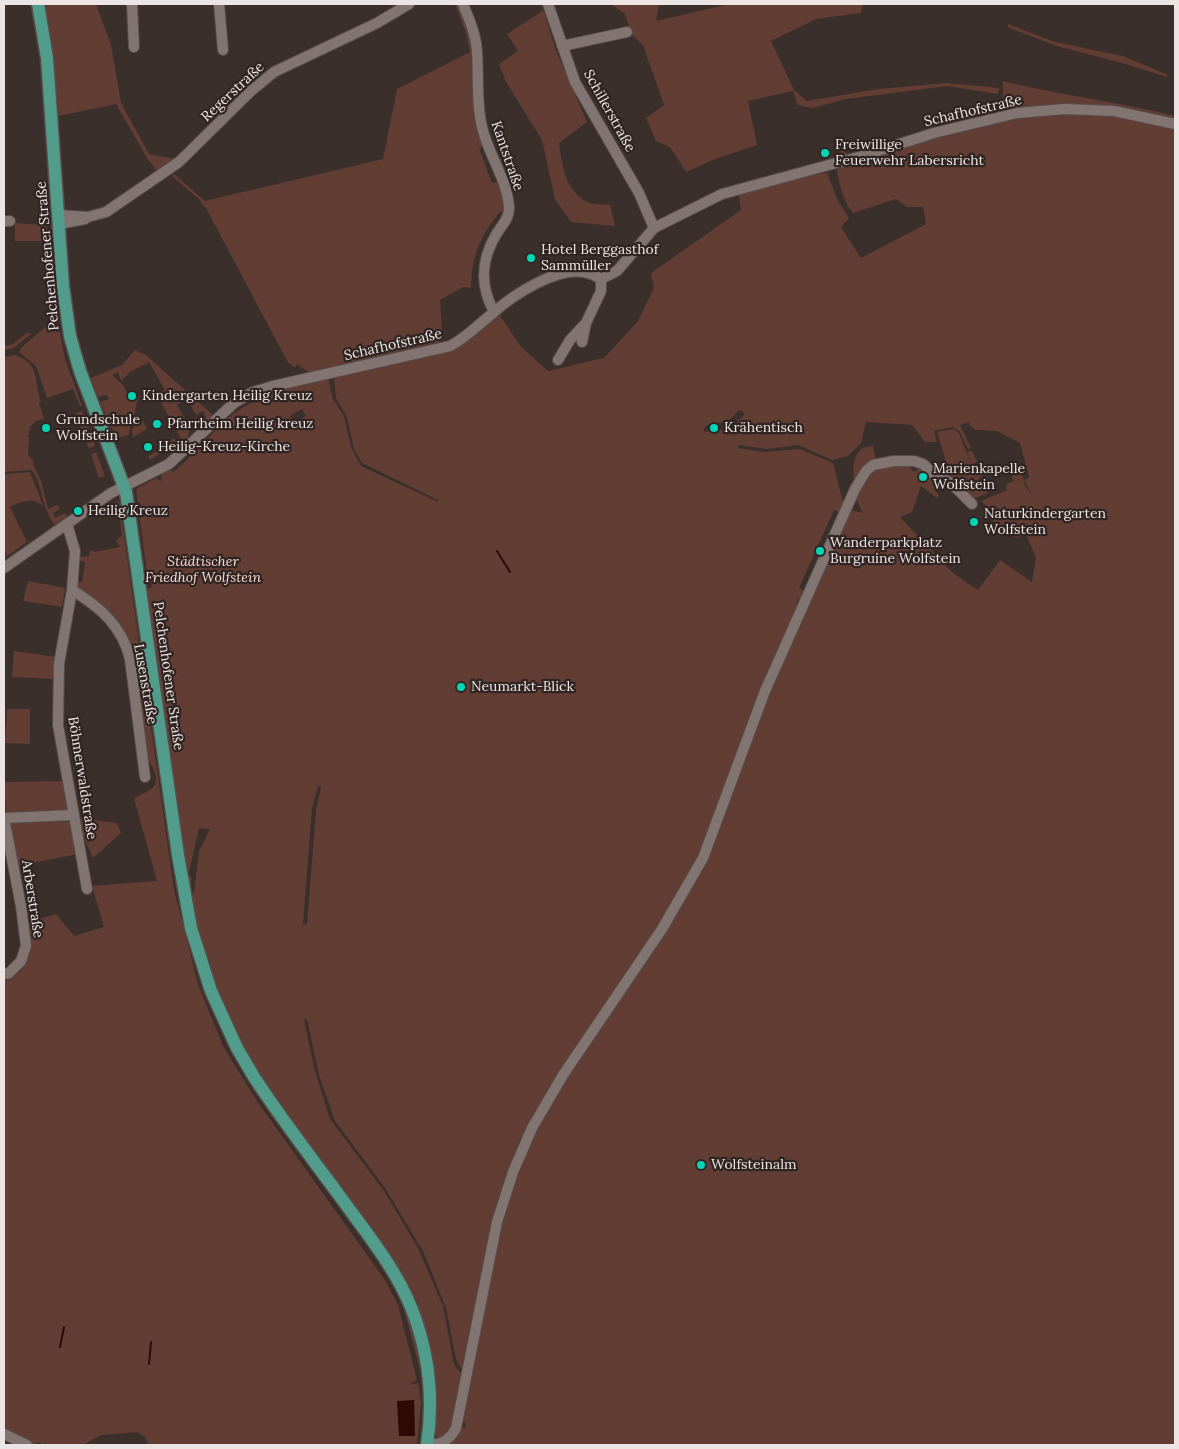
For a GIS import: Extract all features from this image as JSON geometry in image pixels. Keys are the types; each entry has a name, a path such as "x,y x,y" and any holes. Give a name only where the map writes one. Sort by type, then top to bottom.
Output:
{"main road":[{"name":"Pelchenhofener Straße","path":"38,4 47,58 64,286 72,346 125,486 169,794 191,928 206,978 234,1040 273,1105 379,1250 411,1306 421,1339 430,1382 431,1405 427,1445"}],"street":[{"path":"132,4 134,47"},
{"path":"219,4 223,50"},
{"name":"Regerstraße","path":"59,220 88,217 106,212 166,172 190,152 250,91 274,72 377,23 409,4"},
{"name":"Kantstraße","path":"463,4 476,41 478,108 482,127 502,178 509,204 506,219 486,252 483,264 485,286 494,312"},
{"name":"Schillerstraße","path":"548,4 562,46 583,97 640,193 654,228"},
{"path":"562,46 627,32"},
{"name":"Schafhofstraße","path":"4,568 104,498 169,464 224,412 253,392 450,346 466,336 521,292 555,276 583,272 601,279 617,271 654,228 730,191 994,118 1046,110 1092,109 1125,112 1175,124"},
{"path":"582,342 586,323 599,297 601,279"},
{"path":"558,360 570,340 586,323"},
{"path":"427,1445 442,1443 449,1438 456,1428 497,1222 513,1172 532,1128 563,1075 662,929 703,858 765,691 855,489 866,471 873,465 894,461 914,461 923,464 934,474 951,483 972,504"},
{"name":"Böhmerwaldstraße","path":"67,524 75,551 72,590 59,664 58,709 60,738 87,889"},
{"name":"Lusenstraße","path":"72,590 103,612 124,642 130,660 145,777"},
{"path":"4,818 74,815"},
{"name":"Arberstraße","path":"4,818 21,906 26,946 21,961 10,973 4,974"},
{"path":"4,1434 27,1445"}],"green space":[{"path":"45,4 96,4 111,45 121,103 149,154 175,159 158,172 147,158 116,104 58,116 53,55"},
{"path":"455,4 458,4 470,37 474,106 484,146 479,148 492,183 499,181 504,202 504,214 501,211 483,237 475,256 471,288 463,287 440,300 442,333 440,342 310,373 297,364 295,368 288,362 207,210 199,199 172,176 174,174 205,201 383,159 397,89 470,52 466,33"},
{"path":"611,4 659,4 656,21 729,4 863,4 861,13 816,19 771,41 794,90 807,101 878,89 947,83 999,88 998,94 947,86 846,99 812,108 798,105 793,91 748,101 757,145 715,159 686,172 670,147 656,141 646,118 664,105 643,45 632,35 625,14"},
{"path":"544,10 555,48 587,122 559,143 566,176 574,191 587,202 610,205 615,226 571,222 555,199 542,140 506,82 499,64 518,51 507,34"},
{"path":"1008,24 1055,42 1123,56 1168,75 1167,77 1057,46 1007,27"},
{"path":"1003,81 1154,111 1175,116 1175,120 1145,113 999,112 1003,100"},
{"path":"993,109 992,114 841,158 837,142 848,155"},
{"name":"Städtischer Friedhof Wolfstein","path":"1054,112 1100,113 1175,127 1175,1445 445,1445 460,1426 465,1428 466,1424 462,1420 486,1262 482,1265 483,1273 464,1368 461,1368 456,1359 446,1308 423,1251 385,1188 335,1121 319,1075 307,1019 304,1020 315,1071 330,1119 384,1191 418,1248 443,1306 454,1365 462,1374 454,1422 447,1435 438,1439 434,1432 424,1331 251,1063 210,979 190,900 194,892 199,851 210,829 199,828 188,876 192,878 189,893 146,589 152,587 151,582 148,582 136,489 156,478 161,481 162,474 170,469 173,472 224,422 254,401 302,384 328,378 333,399 344,416 351,447 361,466 438,502 438,500 362,463 354,449 347,417 336,398 334,377 440,352 499,314 521,347 548,371 604,358 638,321 654,288 651,273 741,210 738,191 811,173 812,175 827,173 838,201 849,218 841,227 861,258 926,224 923,207 907,207 896,199 853,213 847,204 841,187 837,171 840,165 988,122 994,125 996,121","holes":["302,409 306,416 294,423 290,416","739,410 743,411 744,415 738,421 734,431 704,432 704,428 709,424 728,422","866,422 912,425 925,442 937,442 934,431 953,427 960,432 968,449 971,448 960,425 969,422 970,426 976,430 997,431 1020,443 1029,477 1024,480 1031,493 1025,486 1022,473 1011,474 1013,481 1020,479 1006,484 1007,490 981,501 995,514 992,520 1016,538 1026,534 1036,558 1032,582 1000,560 978,590 953,573 900,517 912,512 921,486 937,498 939,496 934,488 932,477 921,466 915,472 910,469 914,464 879,466 868,476 856,499 863,513 851,510 798,607 797,599 801,598 806,592 799,588 834,510 841,513 844,506 833,463 800,449 763,452 738,448 739,445 767,449 798,445 832,460 848,456 861,443","318,786 321,787 316,811 307,924 303,925 312,808"]},
{"path":"15,223 46,225 49,241 15,241"},
{"path":"57,317 65,359 82,406 80,406 73,389 47,398 36,366 19,352 22,347"},
{"path":"27,333 31,334 14,348 4,350 4,346 13,344"},
{"path":"135,350 146,355 214,416 195,437 194,426 206,417 203,411 196,415 187,399 177,405 186,421 191,420 188,438 181,439 157,395 165,390 149,362 130,372 121,381 118,372 112,375 123,385 131,400 139,397 129,435 118,438 120,441 129,439 118,442 100,402 109,399 107,395 98,397 91,378 122,365"},
{"path":"15,355 29,363 35,374 41,402 39,403 44,419 36,421 30,427 27,437 29,437 28,455 33,460 41,481 48,509 57,505 60,509 53,513 55,518 65,513 67,516 54,525 45,507 38,481 32,470 4,472 4,357"},
{"path":"82,411 95,445 89,449 75,413"},
{"path":"143,421 147,429 133,437 132,430 136,422"},
{"path":"953,429 959,433 971,464 967,451 972,451 977,462 973,464 975,468 978,467 982,476 979,478 988,493 973,499 950,475 937,432"},
{"path":"175,438 176,443 150,460 148,456 171,444 169,441"},
{"path":"873,446 876,461 854,482 854,464 857,453 861,449"},
{"path":"96,452 105,476 99,478 91,454"},
{"path":"30,472 43,506 39,503 27,501 10,507 27,542 6,557 4,543 4,474"},
{"path":"119,501 174,890 198,984 223,1046 257,1101 385,1280 398,1305 417,1380 407,1385 418,1383 421,1402 417,1445 149,1445 145,1437 137,1432 101,1435 83,1445 43,1445 40,1442 33,1445 4,1428 4,980 20,972 27,958 29,940 27,923 56,914 74,936 104,927 92,886 157,881 134,798 154,786 156,778 153,767 146,759 132,668 121,633 113,618 104,608 86,596 76,582 82,582 85,562 78,560 79,557 89,556 90,550 95,552 120,547 116,540 122,536 119,511 114,511 114,504"},
{"path":"28,581 65,588 62,607 23,601"},
{"path":"14,651 56,657 55,679 12,677"},
{"path":"7,709 30,709 30,744 5,743"},
{"path":"64,781 69,804 67,810 6,812 4,782"},
{"path":"80,818 117,823 121,833 93,858 84,838"},
{"path":"13,821 70,822 78,854 17,866 10,825"},
{"path":"349,1219 364,1239 383,1268"},
{"path":"403,1304 419,1355 423,1380"}],"shaded area":[{"path":"414,1400 415,1436 399,1436 397,1401"}],"waterway":[{"path":"497,551 510,572"},
{"path":"60,1347 64,1327"},
{"path":"149,1364 151,1342"}],"place":[{"name":"Freiwillige Feuerwehr Labersricht","path":"825,153"},
{"name":"Hotel Berggasthof Sammüller","path":"531,258"},
{"name":"Kindergarten Heilig Kreuz","path":"132,396"},
{"name":"Pfarrheim Heilig kreuz","path":"157,424"},
{"name":"Grundschule Wolfstein","path":"46,428"},
{"name":"Krähentisch","path":"714,428"},
{"name":"Heilig-Kreuz-Kirche","path":"148,447"},
{"name":"Marienkapelle Wolfstein","path":"923,477"},
{"name":"Heilig Kreuz","path":"78,511"},
{"name":"Naturkindergarten Wolfstein","path":"974,522"},
{"name":"Wanderparkplatz Burgruine Wolfstein","path":"820,551"},
{"name":"Neumarkt-Blick","path":"461,687"},
{"name":"Wolfsteinalm","path":"701,1165"}]}
